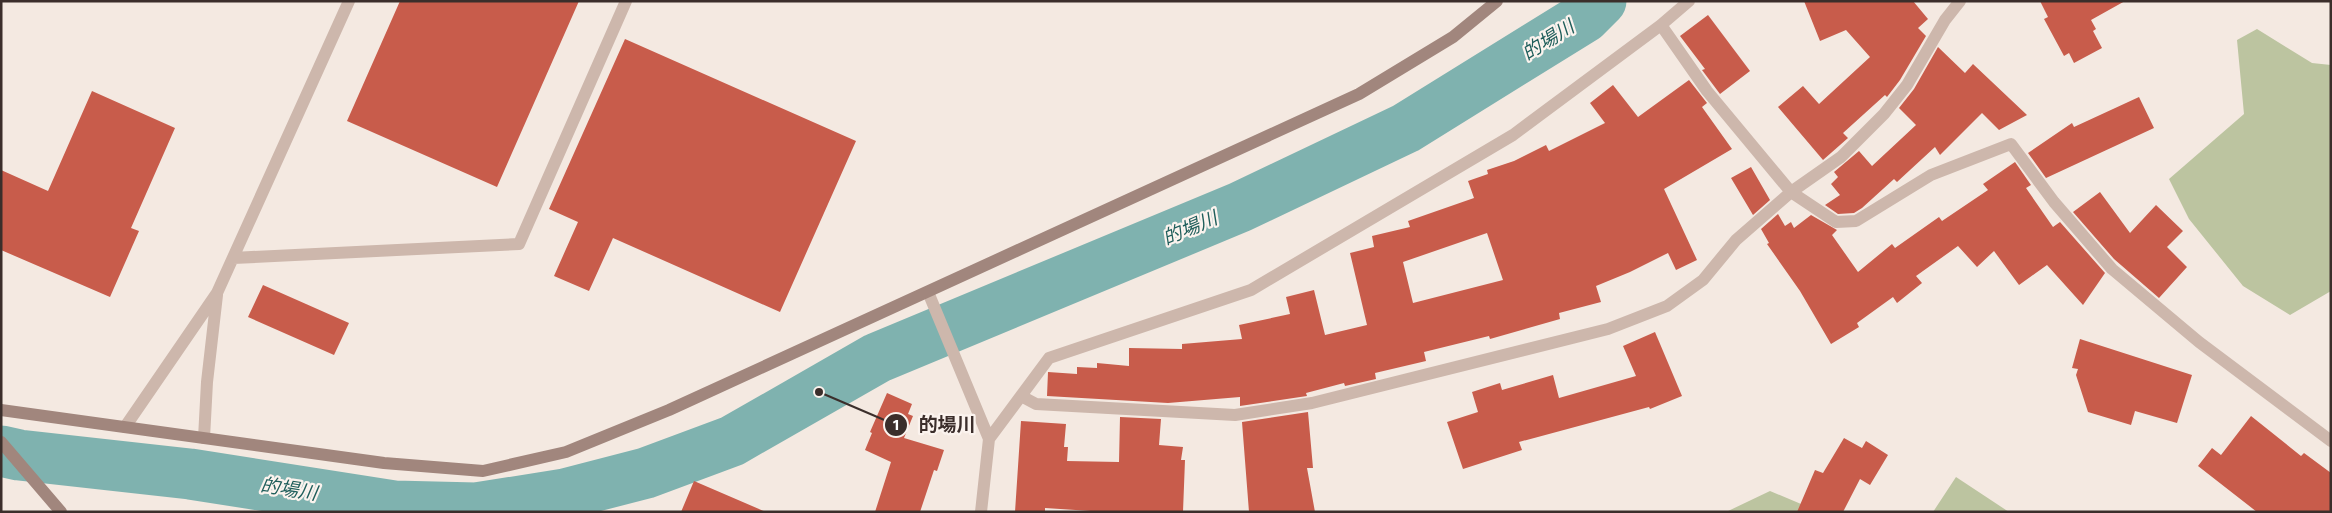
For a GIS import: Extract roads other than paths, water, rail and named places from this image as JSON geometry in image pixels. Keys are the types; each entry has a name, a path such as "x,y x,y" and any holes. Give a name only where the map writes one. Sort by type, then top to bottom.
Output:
{"street":[{"path":"125,427 218,293 349,1"},
{"path":"233,258 519,244 626,1"},
{"path":"1,410 384,463 483,471 566,452 669,410 1359,94 1453,37 1497,1"},
{"path":"989,439 1049,358 1250,290 1514,135 1661,25 1689,1"},
{"path":"1021,396 1036,404 1235,415 1312,403 1608,329 1668,306 1703,280 1736,240 1791,192 1841,157 1884,114 1907,85 1945,20 1960,1"},
{"path":"1661,25 1707,91 1791,192 1836,222 1856,221 1931,175 2012,144 2054,202 2112,270 2199,342 2331,441"},
{"path":"928,292 989,439 981,512"},
{"path":"204,438 207,382 218,293"},
{"path":"1,442 60,512"}],"waterway":[{"name":"的場川","path":"1,451 19,455 190,474 394,506 476,508 565,494 646,473 732,441 877,358 1240,207 1406,128 1585,17 1601,1"}],"place":[{"name":"的場川","path":"819,392"}]}
